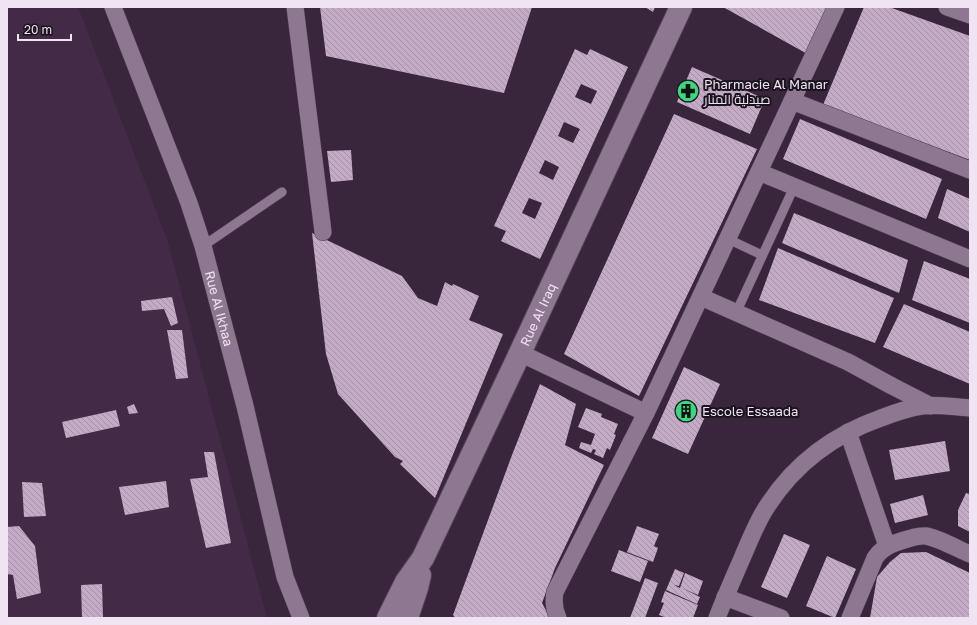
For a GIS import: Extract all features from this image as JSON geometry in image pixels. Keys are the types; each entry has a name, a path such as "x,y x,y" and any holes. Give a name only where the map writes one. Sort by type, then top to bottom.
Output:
{"street":[{"name":"Rue Al Ikhaa","path":"113,7 203,246 245,406 285,576 301,618"},
{"path":"295,7 323,232"},
{"name":"Rue Al Iraq","path":"400,615 406,582 423,558 681,7"},
{"path":"558,618 554,609 555,592 646,412 836,7"},
{"path":"947,7 970,15"},
{"path":"792,101 970,170"},
{"path":"759,172 970,259"},
{"path":"701,297 848,362 931,406"},
{"path":"520,353 646,412"},
{"path":"718,618 725,596 755,528 764,512 783,484 810,457 848,432 874,420 901,411 921,406 970,408"},
{"path":"848,432 887,546"},
{"path":"850,618 875,558 881,550 887,546 908,538 926,536 970,554"},
{"path":"400,615 417,588 423,558"},
{"path":"285,576 288,618"},
{"path":"725,596 781,618"}],"lane":[{"path":"736,313 794,187"},
{"path":"203,246 282,192"},
{"path":"728,239 762,256"}],"shaded area":[{"path":"7,7 78,7 168,242 267,618 7,618"}],"building":[{"path":"320,7 532,7 504,93 326,56"},
{"path":"645,7 655,7 653,12"},
{"path":"723,7 831,7 811,56"},
{"path":"864,7 889,7 970,36 970,160 823,105"},
{"path":"575,49 587,55 590,49 628,67 540,259 501,241 506,231 494,226","holes":["581,84 597,91 591,104 575,97","564,122 580,129 573,143 558,136","545,160 559,167 553,180 539,173","529,198 542,203 535,219 522,213"]},
{"path":"692,67 765,99 750,134 677,102"},
{"path":"674,114 757,149 639,396 564,354"},
{"path":"800,119 942,179 926,219 783,159"},
{"path":"351,150 353,180 331,182 327,151"},
{"path":"947,189 970,199 970,232 938,218"},
{"path":"794,213 908,260 899,293 782,243"},
{"path":"312,233 402,276 418,298 437,306 445,282 479,296 469,320 503,334 435,498 400,464 403,461 395,457 338,394 326,354"},
{"path":"778,248 894,298 875,343 759,300"},
{"path":"924,261 970,279 970,323 912,300"},
{"path":"172,297 178,323 171,326 164,309 142,311 141,301"},
{"path":"904,304 970,332 970,384 883,347"},
{"path":"167,330 182,330 188,378 176,379"},
{"name":"Escole Essaada","path":"684,367 720,384 688,454 652,438"},
{"path":"540,384 576,404 565,445 604,465 555,568 542,603 550,618 455,618 453,615"},
{"path":"134,404 138,413 129,414 127,407"},
{"path":"586,408 602,414 601,417 618,424 614,434 616,435 610,450 607,448 603,458 594,454 596,450 593,449 591,453 579,448 581,442 591,445 595,434 578,427"},
{"path":"116,410 120,426 66,438 62,422"},
{"path":"945,441 950,471 895,480 889,450"},
{"path":"204,452 214,452 231,543 206,548 190,479 208,477"},
{"path":"166,481 169,507 125,515 119,487"},
{"path":"22,482 42,483 46,516 24,517"},
{"path":"966,493 970,494 970,532 958,526 958,510"},
{"path":"923,495 928,515 895,523 890,504"},
{"path":"19,526 35,546 41,593 17,599 13,575 7,574 7,527"},
{"path":"637,526 659,534 654,546 658,548 653,562 627,552"},
{"path":"784,534 810,545 787,598 761,587"},
{"path":"619,550 648,561 640,582 611,571"},
{"path":"926,552 970,573 970,618 870,618 877,577 890,562 901,553"},
{"path":"827,556 856,569 835,618 806,606"},
{"path":"675,569 684,573 679,586 674,585 680,588 685,573 703,581 698,595 682,588 700,597 697,604 666,590"},
{"path":"645,578 658,583 645,618 630,618"},
{"path":"102,584 103,618 82,618 81,585"},
{"path":"665,591 698,605 693,618 667,618 659,615 664,603 661,602"}],"place":[{"name":"Pharmacie Al Manar صيدلية المنار","path":"688,91"},
{"name":"Escole Essaada","path":"686,411"}]}
